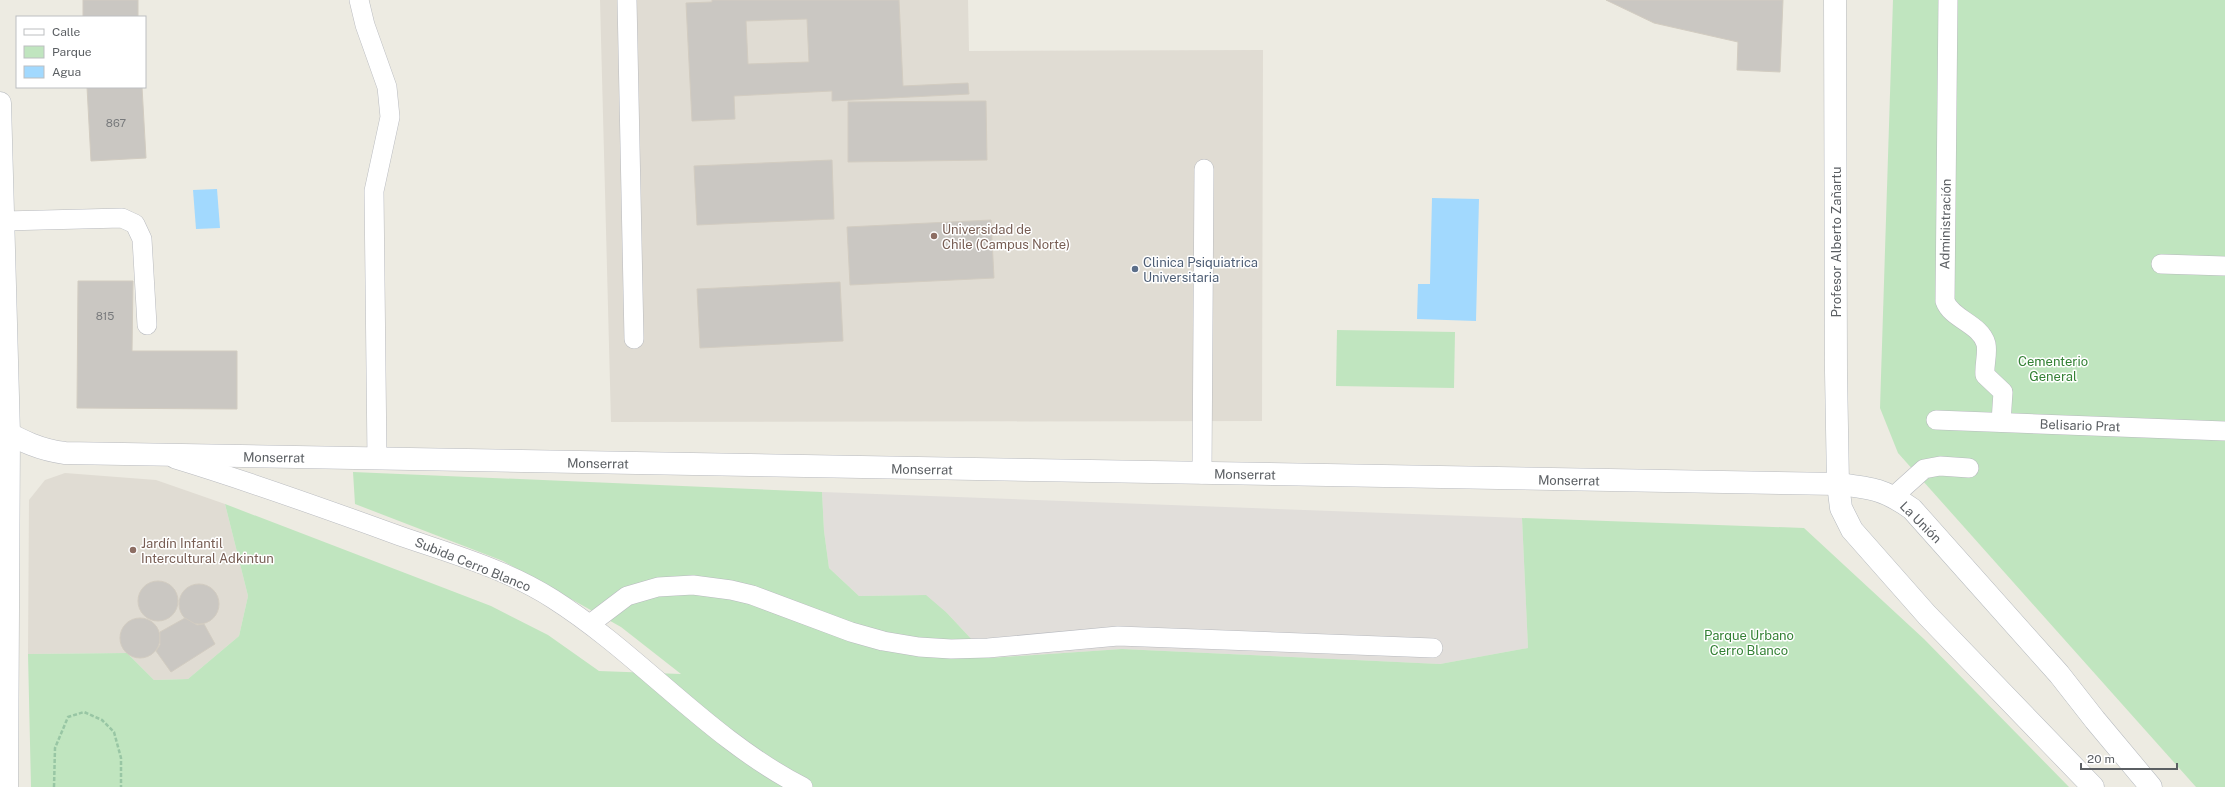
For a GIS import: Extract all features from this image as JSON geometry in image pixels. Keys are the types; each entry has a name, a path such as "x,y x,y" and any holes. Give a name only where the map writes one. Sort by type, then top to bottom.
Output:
{"main road":[{"name":"Profesor Alberto Zañartu","path":"1835,0 1838,484"},
{"path":"0,103 4,222 7,787"},
{"name":"Monserrat","path":"5,431 17,439 45,451 65,453 1838,484"},
{"name":"La Unión","path":"1838,484 1875,489 1894,496 1912,509 2060,674 2095,720 2151,787"},
{"path":"1838,484 1841,508 1852,530 1928,615 2093,787"}],"lane":[{"path":"359,0 365,25 387,86 390,117 374,191 377,459"},
{"path":"627,0 634,339"},
{"name":"Administración","path":"1948,0 1945,301 1949,308 1979,333 1985,341 1985,375 2003,392 2001,422"},
{"path":"1202,474 1204,168"},
{"path":"4,222 122,218 135,224 142,238 147,325"},
{"path":"2161,264 2225,266"},
{"name":"Belisario Prat","path":"1936,420 2225,431"},
{"name":"Subida Cerro Blanco","path":"164,455 245,480 480,564 536,589 590,624 725,736 766,766 803,787"},
{"path":"1894,496 1924,469 1940,466 1969,468"},
{"path":"590,624 627,596 658,587 693,585 731,590 752,595 851,632 883,641 919,647 951,649 988,648 1118,636 1433,648"}],"path":[{"path":"54,787 55,748 68,717 84,712 102,720 114,732 121,758 121,787"}],"shaded area":[{"name":"Universidad de Chile (Campus Norte)","path":"600,0 968,0 969,51 1263,50 1262,421 611,422"},
{"name":"Jardín Infantil Intercultural Adkintun","path":"65,473 156,480 225,504 248,596 239,636 188,679 154,680 127,653 28,654 29,500 45,480"},
{"path":"822,492 1522,518 1528,648 1440,664 1122,649 989,658 947,613 918,595 859,596 829,568 824,531"}],"green space":[{"name":"Cementerio General","path":"1893,0 2225,0 2225,787 2196,787 1898,453 1880,408"},
{"path":"1337,330 1455,332 1454,388 1336,386"},
{"name":"Parque Urbano Cerro Blanco","path":"353,472 822,492 824,531 829,568 859,596 926,595 947,613 989,658 1122,649 1440,664 1528,648 1522,518 1804,528 1924,639 2069,787 31,787 28,654 127,653 154,680 188,679 239,636 248,596 225,504 491,606 548,635 599,671 681,674 621,627 503,561 355,504"}],"water":[{"path":"217,189 220,228 196,229 193,190"},
{"path":"1432,198 1479,199 1476,321 1417,319 1418,284 1430,284"}],"building":[{"path":"83,0 138,0 138,16 83,16"},
{"path":"712,0 899,0 903,86 968,83 969,94 832,101 832,91 734,96 735,119 692,121 686,3 712,2","holes":["807,19 809,62 748,64 746,21"]},
{"path":"1606,0 1783,0 1780,72 1737,70 1738,42 1654,23"},
{"path":"87,88 142,88 146,158 91,161"},
{"path":"986,101 987,160 848,162 848,102"},
{"path":"832,160 834,219 697,225 694,166"},
{"path":"991,220 994,278 850,285 847,227"},
{"path":"78,281 133,281 132,351 237,351 237,409 77,408"},
{"path":"840,282 843,341 700,348 697,289"},
{"path":"162,581 169,584 175,590 178,601 177,609 169,618 162,621 154,621 147,618 139,609 138,597 141,590 150,582"},
{"path":"203,584 210,587 216,593 219,604 218,612 210,621 203,624 195,624 188,621 180,612 179,600 182,593 191,585"},
{"path":"144,618 151,621 157,627 160,638 159,646 151,655 144,658 136,658 129,655 121,646 120,634 123,627 132,619"},
{"path":"185,618 197,625 204,624 215,644 171,672 156,651 160,645 160,632"}],"place":[{"name":"Universidad de Chile (Campus Norte)","path":"934,236"},
{"name":"Clinica Psiquiatrica Universitaria","path":"1135,269"},
{"name":"Jardín Infantil Intercultural Adkintun","path":"133,550"}]}
